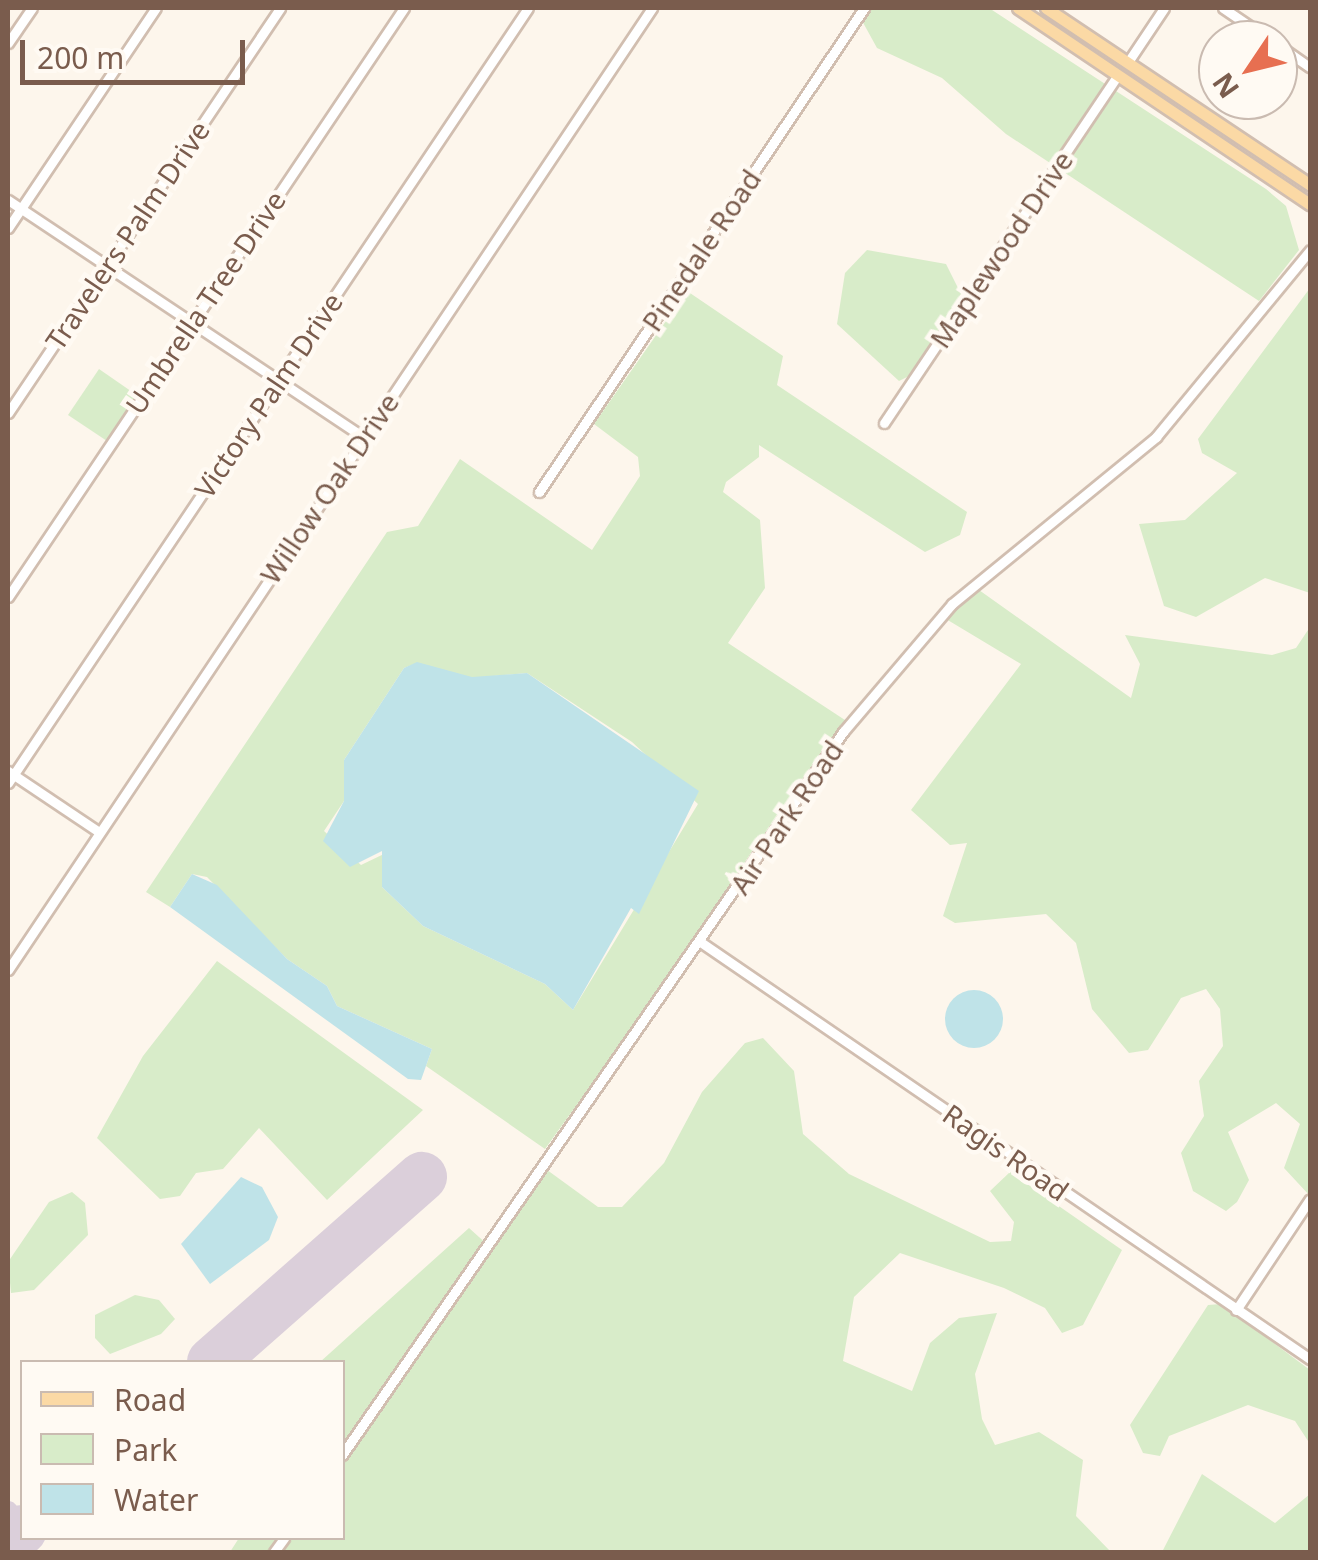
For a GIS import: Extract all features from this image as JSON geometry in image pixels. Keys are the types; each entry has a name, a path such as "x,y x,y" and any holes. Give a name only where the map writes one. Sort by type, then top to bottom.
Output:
{"main road":[{"path":"1018,8 1310,204"},
{"path":"1046,8 1310,184"},
{"path":"1102,63 1128,62"},
{"path":"1118,74 1144,73"}],"street":[{"path":"8,44 32,8"},
{"path":"8,228 156,8"},
{"name":"Travelers Palm Drive","path":"8,413 280,8"},
{"name":"Umbrella Tree Drive","path":"8,597 404,8"},
{"name":"Victory Palm Drive","path":"9,776 528,8"},
{"name":"Willow Oak Drive","path":"8,970 652,8"},
{"name":"Pinedale Road","path":"539,492 864,8"},
{"path":"1128,62 1164,8"},
{"name":"Maplewood Drive","path":"884,423 1118,74"},
{"path":"8,200 364,437"},
{"name":"Air Park Road","path":"345,1450 702,942 843,732 952,604 1156,437 1310,250"},
{"path":"9,776 99,832"},
{"name":"Ragis Road","path":"702,942 1310,1359"},
{"path":"1236,1310 1310,1199"}],"green space":[{"path":"855,8 989,8 1266,189 1286,206 1299,250 1259,301 1006,134 942,78 877,48"},
{"path":"867,250 946,264 961,294 931,365 899,381 837,324 845,273"},
{"path":"1310,288 1310,593 1265,578 1196,617 1164,606 1139,524 1185,520 1237,473 1202,453 1198,439"},
{"path":"687,291 783,356 777,385 967,512 960,535 925,552 759,445 759,457 726,482 723,492 760,520 765,588 728,643 851,724 545,1149 426,1066 432,1049 337,1006 327,986 287,959 207,877 192,874 170,907 146,892 387,532 418,526 460,459 592,550 640,476 638,457 594,424","holes":["417,663 472,678 527,673 632,742 698,804 573,1010 545,984 423,926 382,887 386,853 361,865 324,831 344,801 344,760 404,668"]},
{"path":"99,369 138,396 107,441 68,415"},
{"path":"979,590 1131,698 1140,664 1125,635 1272,655 1296,648 1310,627 1310,1196 1284,1168 1300,1124 1276,1103 1228,1132 1249,1180 1237,1202 1226,1211 1193,1191 1181,1153 1204,1116 1199,1081 1223,1046 1220,1009 1206,989 1181,998 1148,1050 1129,1053 1092,1009 1076,943 1046,914 955,923 943,916 967,843 950,845 911,810 1021,664 946,619"},
{"path":"217,961 423,1110 327,1200 259,1128 223,1169 196,1173 180,1196 160,1199 97,1138 143,1056"},
{"path":"763,1038 794,1071 803,1134 849,1174 990,1242 1011,1241 1014,1222 990,1191 1010,1172 1122,1250 1083,1325 1062,1333 1045,1308 1004,1288 900,1253 854,1297 843,1361 912,1391 930,1343 959,1318 997,1313 975,1374 982,1419 995,1445 1039,1432 1083,1460 1076,1516 1111,1552 230,1552 238,1540 345,1540 345,1360 322,1360 469,1228 489,1246 543,1167 598,1207 622,1207 664,1163 702,1092 745,1043"},
{"path":"72,1192 85,1203 88,1235 34,1290 11,1293 8,1262 49,1202"},
{"path":"135,1295 159,1300 175,1319 161,1334 110,1354 95,1338 95,1315"},
{"path":"1221,1304 1310,1370 1310,1444 1295,1421 1248,1405 1169,1436 1160,1456 1143,1453 1130,1425 1208,1305"},
{"path":"1202,1474 1275,1523 1310,1494 1310,1552 1162,1552"}],"water":[{"path":"417,662 472,677 527,673 699,791 639,914 631,908 573,1010 545,984 423,926 382,887 382,851 350,867 323,841 344,801 344,760 404,668"},
{"path":"192,874 217,885 287,959 327,986 337,1006 432,1049 421,1080 408,1079 170,907"},
{"path":"974,990 994,999 1003,1019 994,1039 974,1048 954,1039 945,1019 954,999"},
{"path":"241,1177 262,1187 278,1217 269,1240 210,1284 181,1244"}],"taxiway":[{"path":"8,1511 20,1527"}],"runway":[{"path":"214,1360 422,1177"},
{"path":"8,1543 20,1532"}]}
